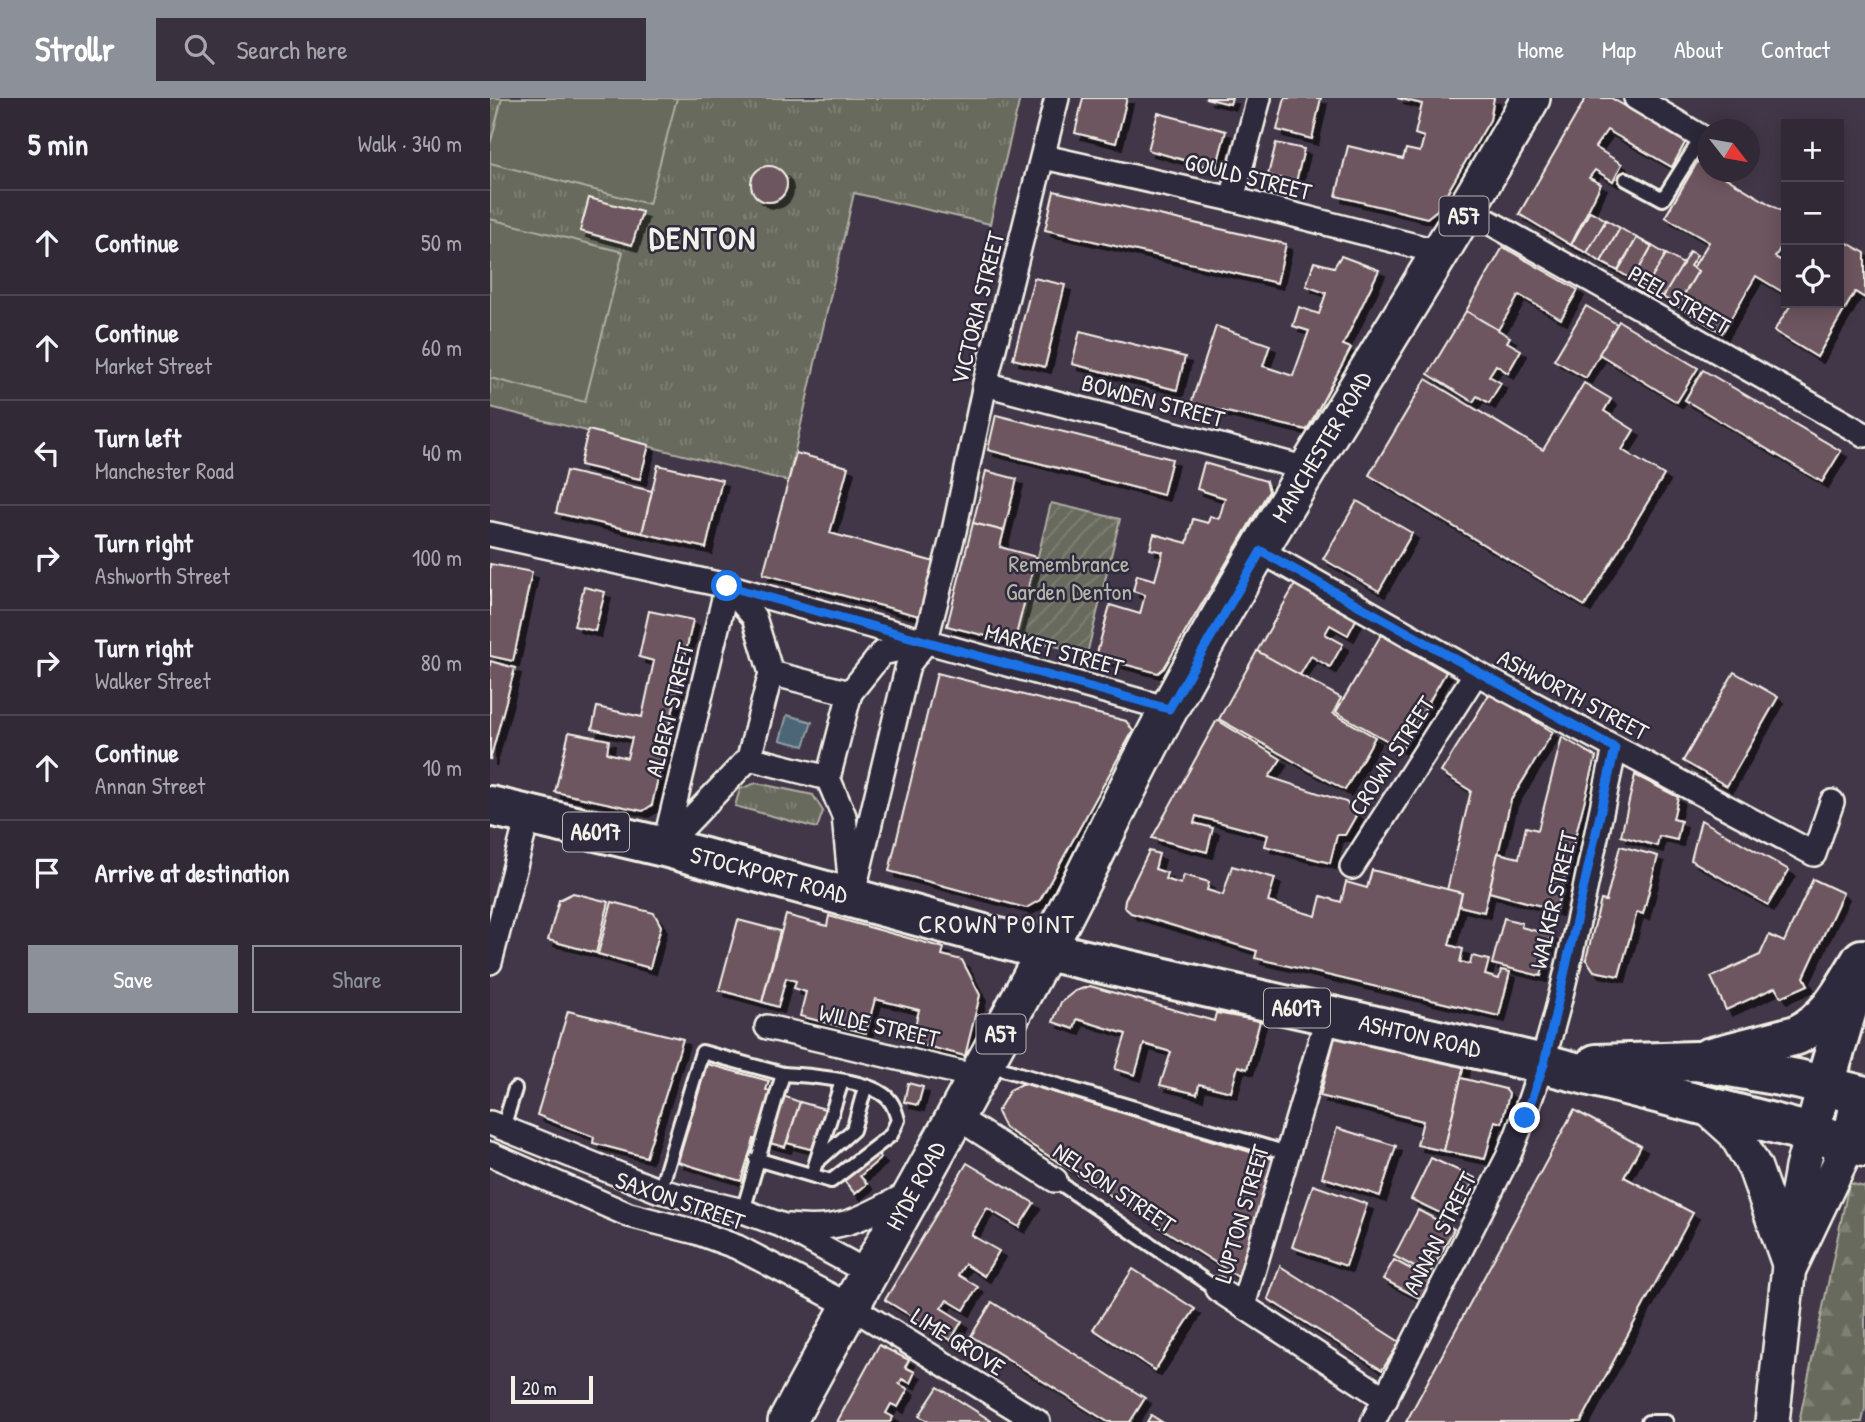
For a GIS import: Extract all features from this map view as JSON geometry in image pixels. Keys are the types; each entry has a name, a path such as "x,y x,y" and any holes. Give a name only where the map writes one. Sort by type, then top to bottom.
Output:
{"highway":[{"name":"STOCKPORT ROAD","path":"490,806 664,847 1046,951"},
{"name":"ASHTON ROAD","path":"1046,951 1546,1065 1857,1145"},
{"name":"A6017","path":"1696,1061 1797,1035 1810,1028 1828,1014 1864,952"},
{"name":"A6017","path":"1849,1093 1864,952"},
{"name":"ASHTON ROAD","path":"1546,1065 1696,1061 1797,1079 1849,1093"}],"main road":[{"name":"MANCHESTER ROAD","path":"1046,951 1169,709 1308,469 1439,252 1468,210 1531,98"},
{"name":"HYDE ROAD","path":"787,1422 867,1272 1046,951"}],"street":[{"name":"VICTORIA STREET","path":"925,643 954,531 985,384 1057,98"},
{"path":"1232,199 1259,98"},
{"path":"1636,98 1697,134"},
{"name":"GOULD STREET","path":"1044,156 1232,199 1439,252"},
{"name":"PEEL STREET","path":"1468,210 1865,436"},
{"name":"BOWDEN STREET","path":"985,384 1308,469"},
{"path":"490,534 727,586 754,617 771,673 749,758 664,847"},
{"name":"ASHWORTH STREET","path":"1261,551 1476,674 1814,854 1832,802"},
{"name":"MARKET STREET","path":"727,586 1169,709"},
{"name":"ALBERT STREET","path":"664,847 727,586"},
{"path":"852,898 844,816 828,778 850,693 882,653 925,643"},
{"path":"852,898 908,665 925,643"},
{"path":"771,673 850,693"},
{"name":"CROWN STREET","path":"1352,867 1476,674"},
{"name":"WALKER STREET","path":"1546,1065 1615,748"},
{"path":"749,758 828,778"},
{"path":"490,962 528,816"},
{"name":"LUPTON STREET","path":"1328,1015 1243,1306 1385,1399"},
{"name":"WILDE STREET","path":"767,1027 981,1070"},
{"name":"ANNAN STREET","path":"1373,1422 1508,1157 1546,1065"},
{"path":"1772,1422 1796,1202 1811,1132 1849,1093"},
{"path":"1790,1267 1857,1145 1849,1093"},
{"path":"1704,1105 1735,1133 1755,1168 1790,1267"},
{"name":"NELSON STREET","path":"955,1116 1055,1180"},
{"name":"SAXON STREET","path":"496,1125 660,1191 743,1211 781,1225 867,1272"},
{"name":"SAXON STREET","path":"490,1154 629,1215 696,1232 737,1247 850,1306"},
{"name":"SAXON STREET","path":"781,1225 814,1229 848,1225 913,1191"},
{"name":"NELSON STREET","path":"1217,1289 1243,1306"},
{"name":"LIME GROVE","path":"850,1306 1038,1422"}],"lane":[{"path":"1626,179 1663,199 1697,150"},
{"path":"660,1191 702,1052 783,1074 842,1081 881,1092 893,1104 898,1120 891,1135 831,1181 814,1170 756,1159"},
{"path":"981,1070 1287,1153"},
{"path":"743,1211 783,1074"},
{"path":"814,1170 842,1081"},
{"path":"814,1170 853,1130 865,1088"},
{"path":"496,1125 515,1089"},
{"name":"NELSON STREET","path":"1055,1180 1217,1289"},
{"path":"1648,1422 1666,1422"}],"green space":[{"path":"490,98 1020,98 990,224 854,193 788,481 490,407"},
{"path":"502,98 677,98 649,204 490,163 490,145"},
{"path":"490,219 623,252 585,402 490,378"},
{"name":"Remembrance Garden Denton","path":"1051,503 1120,519 1087,654 1018,637"},
{"path":"756,783 813,795 823,811 817,828 735,806 740,789"},
{"path":"1849,1183 1865,1187 1865,1409 1862,1422 1799,1422"}],"water":[{"path":"787,715 812,722 804,746 780,740"}],"building":[{"path":"1083,98 1127,98 1116,143 1075,133"},
{"path":"1205,98 1232,98 1230,104"},
{"path":"1285,98 1321,98 1312,139 1277,130"},
{"path":"1397,98 1494,98 1490,120 1437,210 1427,218 1336,196 1348,146 1403,159 1406,149 1420,152 1424,137 1415,134 1422,104"},
{"path":"1586,98 1611,98 1686,141 1672,167 1607,130 1595,147 1622,164 1613,181 1595,170 1589,178 1601,184 1571,245 1519,214"},
{"path":"1158,113 1226,131 1216,169 1148,150"},
{"path":"1276,143 1304,149 1296,182 1268,175"},
{"path":"1697,163 1697,182 1733,182 1781,211 1781,247 1775,257 1781,260 1781,291 1756,276 1722,333 1677,306 1698,271 1693,268 1709,242 1665,217"},
{"path":"769,166 782,171 787,184 782,197 769,202 756,197 751,184 756,171"},
{"path":"1054,191 1286,244 1277,283 1045,230"},
{"path":"589,198 642,212 632,245 580,231"},
{"path":"1590,211 1606,220 1587,253 1571,245"},
{"path":"1606,220 1620,228 1601,262 1587,253"},
{"path":"1620,228 1637,238 1618,271 1601,262"},
{"path":"1637,238 1652,246 1633,280 1618,271"},
{"path":"1844,241 1865,253 1865,298 1855,292 1817,357 1774,331 1789,308 1844,308"},
{"path":"1652,246 1666,254 1646,288 1633,280"},
{"path":"1503,247 1578,290 1561,319 1519,295 1498,330 1466,311"},
{"path":"1690,251 1697,255 1690,266 1698,271 1677,306 1663,297"},
{"path":"1666,254 1683,264 1663,297 1646,288"},
{"path":"1341,256 1379,270 1343,345 1351,348 1307,430 1191,404 1216,326 1270,345 1263,366 1293,376 1309,331 1293,326 1299,307 1319,314 1326,293 1306,286 1314,262 1334,267"},
{"path":"1034,278 1065,285 1045,367 1013,359"},
{"path":"1586,306 1617,324 1586,378 1554,360"},
{"path":"1466,311 1510,337 1507,342 1521,350 1508,373 1496,365 1489,376 1501,383 1489,403 1477,396 1473,402 1428,374"},
{"path":"1619,321 1698,368 1677,402 1599,354"},
{"path":"1080,331 1185,357 1177,390 1072,364"},
{"path":"1703,370 1841,451 1822,482 1685,400"},
{"path":"1426,379 1543,450 1584,383 1611,399 1604,411 1634,430 1622,450 1664,475 1585,606 1369,475"},
{"path":"996,415 1172,459 1163,495 988,450"},
{"path":"588,430 649,445 640,479 580,465"},
{"path":"796,453 848,467 830,533 938,563 923,617 763,574"},
{"path":"1204,463 1266,481 1269,491 1164,668 1158,673 1096,657 1110,605 1140,614 1145,595 1133,591 1137,575 1155,580 1163,552 1150,549 1154,534 1187,543 1193,519 1208,523 1210,516 1219,519 1225,498 1197,489"},
{"path":"658,465 722,480 706,548 642,533"},
{"path":"566,471 652,491 642,533 556,513"},
{"path":"986,471 1017,479 1004,531 973,523"},
{"path":"1357,501 1412,533 1379,591 1323,559"},
{"path":"973,523 1004,531 1000,547 1036,557 1014,643 947,626"},
{"path":"490,564 532,572 513,661 490,656"},
{"path":"1297,581 1358,616 1348,635 1330,625 1325,634 1343,644 1330,667 1311,656 1300,675 1257,651"},
{"path":"584,587 605,592 595,631 574,626"},
{"path":"649,611 693,620 652,805 643,811 555,792 569,732 609,740 607,753 627,758 632,738 592,729 597,707 642,717 654,661 639,657"},
{"path":"1381,635 1446,672 1402,749 1336,712"},
{"path":"1257,651 1341,698 1333,713 1375,737 1345,790 1219,719"},
{"path":"490,661 515,668 490,760"},
{"path":"1734,672 1778,697 1727,786 1683,761"},
{"path":"937,673 1126,721 1133,731 1040,900 1026,908 889,871"},
{"path":"1490,693 1553,732 1511,800 1484,912 1459,906 1462,893 1447,890 1471,791 1441,772"},
{"path":"1217,720 1281,759 1269,777 1346,802 1357,814 1345,835 1337,835 1330,863 1265,846 1268,835 1196,816 1194,823 1213,828 1207,852 1152,838"},
{"path":"1562,737 1596,757 1556,910 1489,892 1498,853 1519,858 1526,827 1538,830"},
{"path":"1635,775 1678,797 1673,819 1681,821 1677,840 1659,836 1657,846 1621,836"},
{"path":"1701,820 1789,870 1768,905 1691,860"},
{"path":"1620,846 1658,856 1643,914 1637,912 1619,976 1594,971 1586,959 1601,900 1606,901"},
{"path":"1149,851 1159,854 1155,869 1167,873 1165,879 1181,884 1184,875 1209,882 1207,890 1223,895 1232,866 1275,878 1268,902 1316,916 1321,896 1341,902 1346,882 1367,888 1372,870 1462,893 1449,945 1463,949 1460,962 1470,964 1472,956 1489,960 1485,975 1499,979 1501,970 1510,972 1499,1016 1255,958 1257,951 1131,913 1124,907 1125,900"},
{"path":"1813,879 1843,893 1804,977 1808,985 1781,997 1776,987 1726,1010 1711,977 1760,955 1769,935 1784,942"},
{"path":"573,893 609,902 596,953 548,940 559,900"},
{"path":"612,902 654,913 661,926 650,968 598,954"},
{"path":"786,915 827,926 829,916 944,948 942,955 962,960 980,995 965,1056 911,1042 919,1010 875,999 866,1033 800,1016 806,992 794,988 796,981 786,978 778,1007 762,1002"},
{"path":"1504,918 1522,923 1521,927 1551,935 1541,976 1492,964"},
{"path":"738,920 780,931 762,1002 719,990"},
{"path":"1090,986 1214,1021 1216,1013 1260,1021 1247,1069 1238,1066 1231,1092 1199,1084 1197,1094 1160,1085 1171,1052 1144,1044 1135,1075 1115,1069 1126,1034 1077,1019 1074,1029 1053,1022 1061,1002 1075,991"},
{"path":"568,1011 683,1039 646,1157 593,1143 594,1137 537,1115"},
{"path":"1336,1033 1464,1065 1444,1151 1417,1145 1423,1121 1320,1096"},
{"path":"707,1064 769,1081 766,1090 800,1102 785,1147 754,1139 741,1181 678,1162"},
{"path":"1461,1078 1505,1089 1509,1094 1502,1123 1495,1121 1485,1159 1444,1151"},
{"path":"908,1083 923,1087 918,1105 904,1102"},
{"path":"1024,1083 1273,1159 1238,1277 1005,1128 997,1112 1010,1090"},
{"path":"800,1102 825,1109 814,1150 787,1143"},
{"path":"1574,1110 1641,1146 1624,1177 1693,1213 1581,1422 1406,1422"},
{"path":"1337,1128 1396,1146 1380,1196 1322,1177"},
{"path":"868,1143 881,1158 860,1176 867,1184 855,1194 835,1170"},
{"path":"1431,1158 1475,1178 1458,1213 1445,1207 1442,1214 1411,1199"},
{"path":"967,1163 1034,1203 1019,1227 987,1208 971,1235 999,1251 984,1276 965,1264 958,1275 978,1287 964,1310 947,1300 941,1308 962,1321 951,1340 885,1300"},
{"path":"1313,1185 1367,1204 1346,1266 1292,1247"},
{"path":"1418,1210 1454,1229 1429,1275 1394,1256"},
{"path":"1394,1260 1431,1280 1421,1299 1383,1279"},
{"path":"1280,1266 1400,1342 1382,1370 1268,1299"},
{"path":"1133,1269 1195,1309 1155,1370 1093,1329"},
{"path":"992,1302 1145,1398 1130,1422 1108,1422 971,1336"},
{"path":"879,1345 909,1360 905,1367 915,1372 910,1383 902,1379 899,1384 908,1389 898,1407 891,1404 886,1413 893,1417 890,1422 837,1422"},
{"path":"938,1387 993,1422 929,1422 919,1416"},
{"path":"1151,1415 1162,1422 1147,1422"}],"district":[{"name":"DENTON","path":"703,238"},
{"name":"CROWN POINT","path":"997,924"}],"route":[{"path":"727,586 1169,709 1261,551 1476,674 1615,748 1544,1064 1525,1118"}]}
